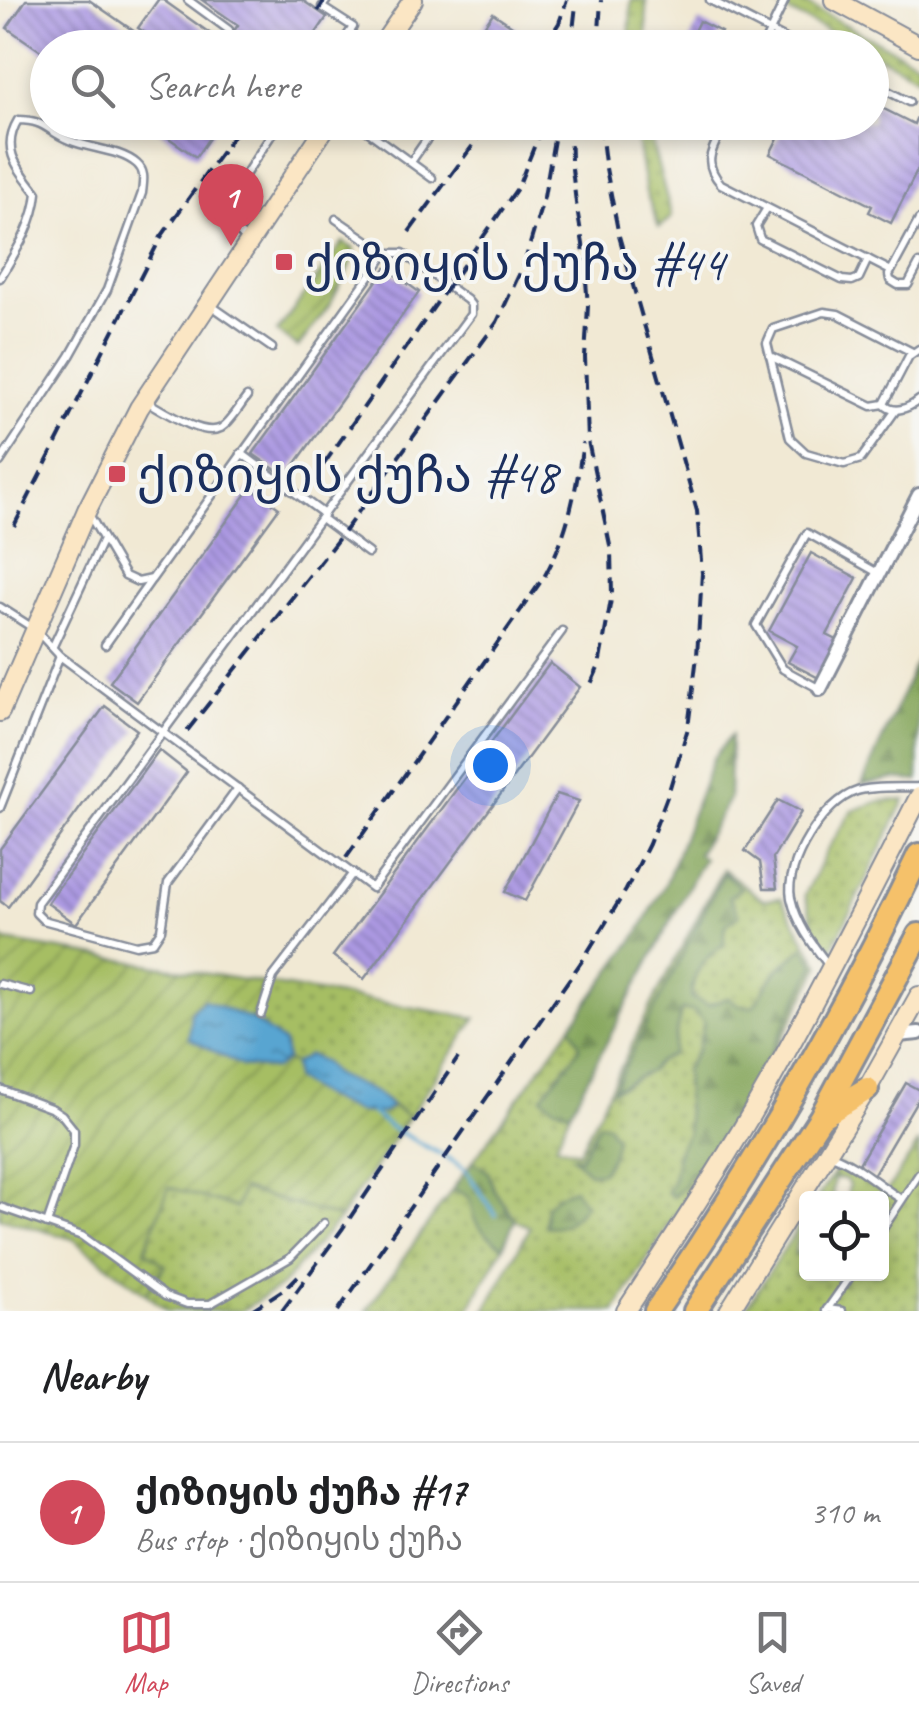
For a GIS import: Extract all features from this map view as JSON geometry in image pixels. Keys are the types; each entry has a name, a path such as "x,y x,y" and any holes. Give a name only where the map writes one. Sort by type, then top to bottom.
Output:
{"highway":[{"path":"656,1311 719,1217 801,1080 919,855"},
{"path":"695,1311 821,1117 919,935"},
{"path":"821,1117 867,1089"}],"street":[{"path":"392,30 413,0"},
{"path":"834,0 919,46"},
{"path":"0,712 86,510 144,400 317,140"},
{"path":"820,689 919,495"},
{"path":"626,1311 758,1102 919,797"},
{"path":"729,1311 917,1009"},
{"path":"898,1034 919,1033"}],"lane":[{"path":"188,0 229,30"},
{"path":"327,0 322,7 353,27 351,30"},
{"path":"710,0 768,30"},
{"path":"770,30 785,0"},
{"path":"889,92 909,102"},
{"path":"0,278 35,211 37,193 11,165 4,146 7,131 18,120 30,120"},
{"path":"0,462 70,356 106,290 142,194 144,177 140,166 125,157 68,140"},
{"path":"248,241 225,219 222,210 268,140"},
{"path":"380,140 432,178"},
{"path":"411,162 426,140"},
{"path":"717,140 708,158 712,173 721,184 891,271"},
{"path":"768,208 756,226 760,239 842,280 859,278 868,259"},
{"path":"238,788 168,883 161,930 152,942 136,945 43,920 36,913 37,903 470,314 468,300 403,253 386,253 336,219"},
{"path":"919,220 891,271 890,280 908,285 919,264"},
{"path":"105,645 386,253"},
{"path":"208,303 272,348"},
{"path":"884,404 915,351 838,314 824,312 773,329 767,343 790,438 806,453 844,464 854,463 861,459 896,410 919,400"},
{"path":"770,356 872,406 884,404"},
{"path":"144,400 192,426 212,432 224,427 247,397"},
{"path":"884,404 896,410"},
{"path":"240,454 368,553"},
{"path":"86,510 125,576 138,582 152,579"},
{"path":"820,689 783,670 756,624 807,534 878,574"},
{"path":"52,646 103,538"},
{"path":"0,607 36,630 60,656 372,888 562,631"},
{"path":"0,808 60,656"},
{"path":"831,969 806,936 790,895 797,860 812,831 834,804 857,791 919,787"},
{"path":"261,1014 273,977 353,873"},
{"path":"0,984 31,992"},
{"path":"0,1089 53,1109 74,1130 74,1145 47,1224"},
{"path":"825,1153 847,1161 902,1199"},
{"path":"889,1219 919,1174"},
{"path":"0,1207 82,1236 165,1296 186,1304 210,1304 290,1258 324,1223"},
{"path":"827,1310 847,1281"},
{"path":"827,1310 842,1311"}],"green space":[{"path":"631,0 646,0 647,30 630,30"},
{"path":"765,0 798,0 856,30 826,30"},
{"path":"889,47 919,63 919,77 889,62"},
{"path":"637,140 652,140 672,217 659,227 646,193"},
{"path":"343,242 354,249 355,255 331,303 298,347 277,332"},
{"path":"919,656 918,781 894,779 862,785"},
{"path":"731,735 729,799 698,854 704,858 570,1112 553,1106 542,1097 580,1046 571,1026 637,935 666,883 713,758"},
{"path":"905,800 830,953 815,931 805,895 826,852 852,811 880,801"},
{"path":"723,869 763,900 781,898 820,966 763,1075 615,1311 485,1311 530,1227 515,1220 494,1190 488,1172 473,1161 571,1026 580,1045 555,1079 554,1106 570,1112 556,1145 579,1152","holes":["724,873 740,889 729,897 734,905 723,945 700,967 691,998 708,1006 728,998 738,1005 753,1007 803,948 815,965 759,1076 700,1170 667,1192 679,1150 688,1134 685,1070 698,1049 704,1022 694,1011 681,1010 672,1054 616,1089"]},
{"path":"724,873 741,888 729,897 739,915 726,925 723,945 700,967 691,998 708,1005 728,998 738,1005 753,1007 776,971 804,947 815,965 759,1076 700,1170 689,1174 686,1184 673,1197 667,1192 679,1149 688,1134 685,1070 698,1049 704,1022 694,1011 681,1010 672,1054 650,1071 613,1090"},
{"path":"0,936 6,941 263,983 252,1020 204,1000 242,1066 274,1069 286,1060 294,1064 295,1079 383,1113 391,1106 409,1117 340,1218 242,1189 236,1208 169,1187 145,1250 165,1265 146,1294 73,1239 0,1218"},
{"path":"263,983 476,1018 409,1117 376,1093 333,1074 324,1063 309,1055 294,1064 286,1060 284,1043 252,1020"},
{"path":"599,1123 609,1125 616,1138 602,1172 589,1173 572,1156 580,1158"},
{"path":"919,1143 919,1311 744,1311 799,1226 795,1254 799,1253 799,1281 889,1281 887,1191"},
{"path":"473,1161 488,1172 494,1190 515,1220 503,1247 479,1226 468,1198 452,1190"},
{"path":"839,1165 880,1191 848,1191 845,1179 834,1178 832,1191 822,1191"},
{"path":"169,1186 235,1208 242,1189 340,1218 281,1286 241,1311 168,1311 146,1294 165,1266 145,1251"},
{"path":"574,1189 585,1204 563,1224 545,1226 546,1206 557,1195"},
{"path":"452,1190 468,1198 479,1226 503,1247 468,1311 366,1311"}],"water":[{"path":"204,1000 252,1020 284,1043 286,1060 275,1069 242,1066 189,1038 191,1011"},
{"path":"309,1055 324,1063 333,1074 376,1093 391,1106 383,1113 357,1112 320,1095 295,1079 294,1064"}],"building":[{"path":"26,0 89,0 132,30 30,30 30,44 7,28"},
{"path":"158,0 205,30 138,28"},
{"path":"202,0 302,0 327,17 318,30 235,30 238,25"},
{"path":"493,13 518,30 481,30"},
{"path":"699,21 717,30 695,30"},
{"path":"889,112 914,124 916,119 919,121 919,167 891,223 869,212 872,206 770,154 777,140 889,140"},
{"path":"172,140 208,140 196,157"},
{"path":"386,268 419,292 286,477 253,454"},
{"path":"251,488 279,508 137,702 110,682"},
{"path":"811,553 857,578 827,635 839,641 819,678 788,662 797,646 769,631"},
{"path":"550,663 580,687 364,979 333,956"},
{"path":"105,706 137,730 8,907 0,901 0,849"},
{"path":"159,750 187,772 76,924 47,903"},
{"path":"557,794 579,801 525,901 505,892"},
{"path":"778,800 801,812 773,858 777,888 764,888 760,862 745,851"},
{"path":"906,1083 919,1090 919,1097 872,1177 857,1167"}],"waterway":[{"path":"371,1112 466,1171 496,1215"}],"railway":[{"path":"318,11 325,0"},
{"path":"555,30 567,0"},
{"path":"599,30 601,0"},
{"path":"573,30 576,5"},
{"path":"14,526 161,237 230,140"},
{"path":"409,232 477,140"},
{"path":"310,484 518,187 537,140"},
{"path":"187,731 343,533 497,322 524,264 544,197 554,140"},
{"path":"570,140 588,306 588,441 611,550 612,594 599,666 590,686"},
{"path":"338,1311 584,958 626,890 649,844 688,728 702,573 697,511 619,236 602,140"},
{"path":"346,858 544,577 565,529 583,443"},
{"path":"282,1311 458,1058"},
{"path":"250,1311 298,1276"}],"place":[{"name":"ქიზიყის ქუჩა #17","path":"231,246"},
{"name":"ქიზიყის ქუჩა #44","path":"284,262"},
{"name":"ქიზიყის ქუჩა #48","path":"117,474"}]}
